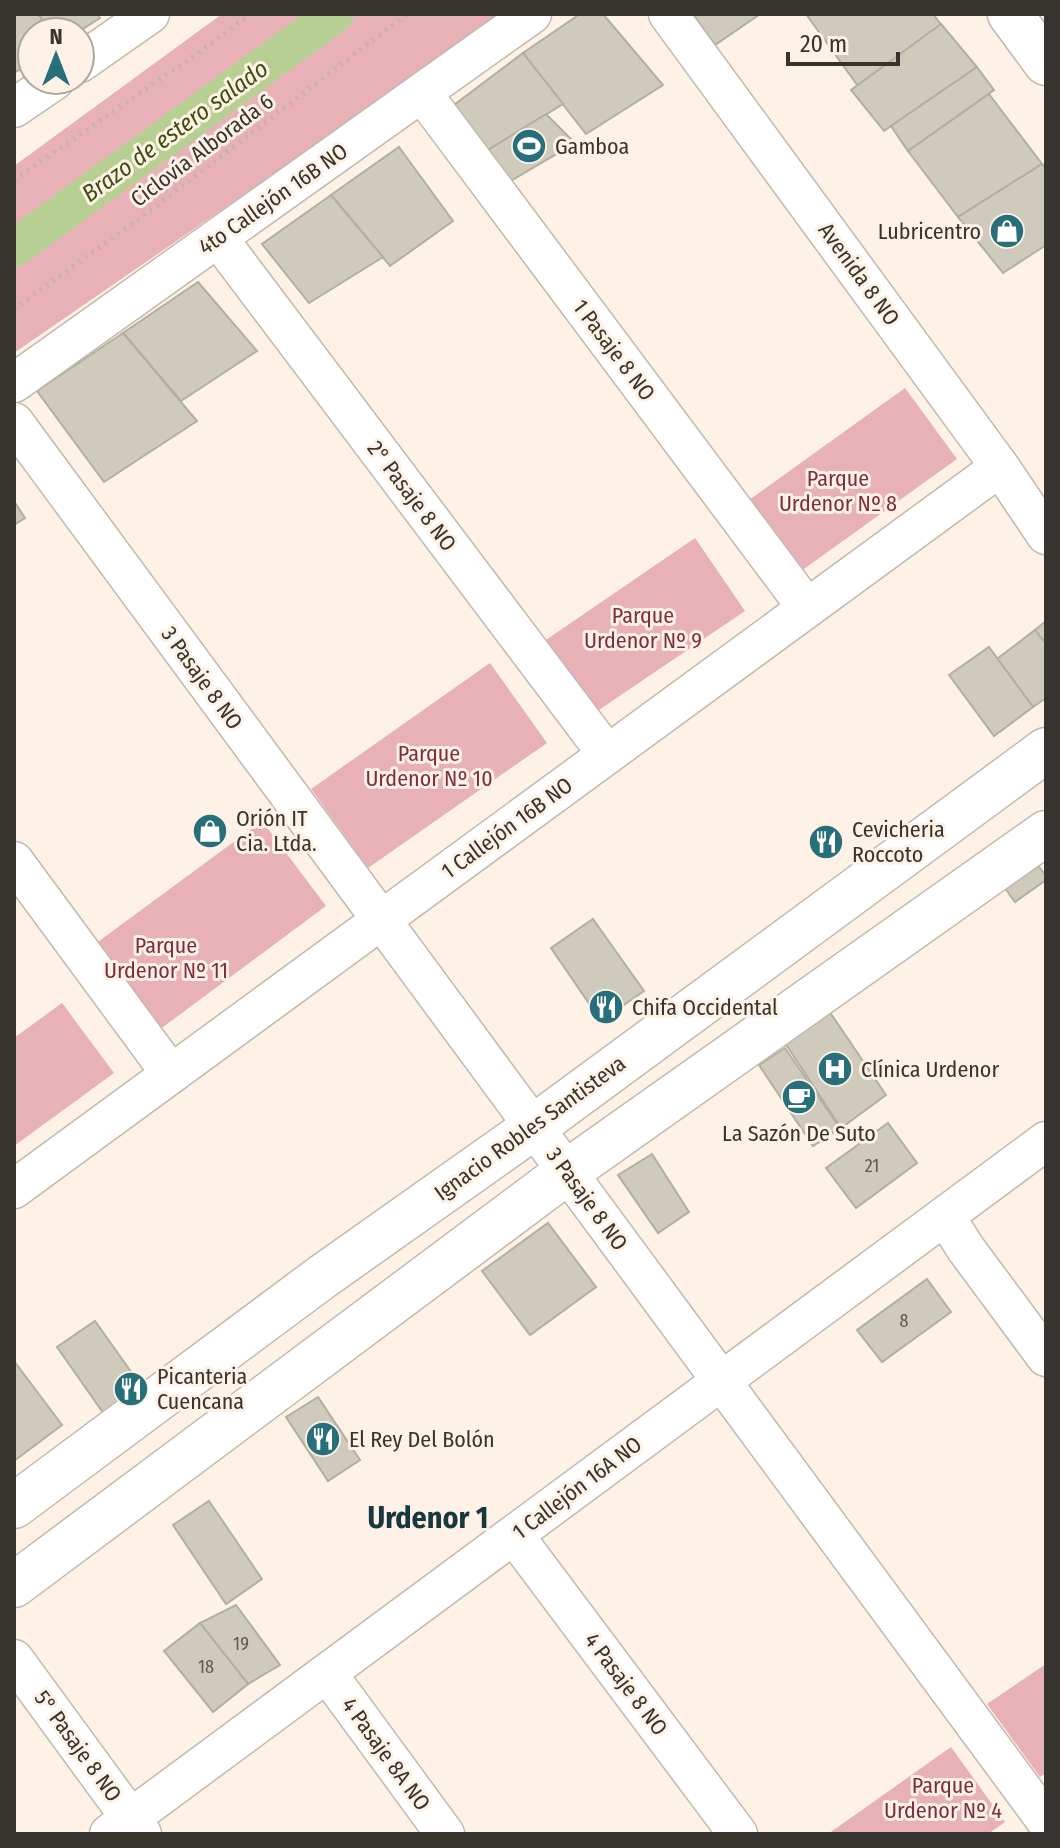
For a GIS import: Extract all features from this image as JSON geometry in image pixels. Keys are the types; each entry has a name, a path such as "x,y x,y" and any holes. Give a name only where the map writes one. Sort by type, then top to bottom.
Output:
{"street":[{"path":"96,52 150,14"},
{"name":"4to Callejón 16B NO","path":"14,383 532,14"},
{"name":"Avenida 8 NO","path":"668,14 1000,467 1046,535"},
{"path":"1010,14 1046,63"},
{"name":"1 Pasaje 8 NO","path":"422,93 807,608"},
{"path":"14,108 32,96"},
{"name":"2° Pasaje 8 NO","path":"218,238 607,754"},
{"name":"3 Pasaje 8 NO","path":"14,422 1046,1821"},
{"name":"1 Callejón 16B NO","path":"14,1189 1000,467"},
{"name":"Ignacio Robles Santisteva","path":"14,1506 322,1277 534,1127 1046,750"},
{"path":"14,1585 567,1172 1046,833"},
{"path":"14,861 171,1074"},
{"name":"1 Callejón 16A NO","path":"127,1829 327,1673 1046,1141"},
{"path":"945,1216 1046,1357"},
{"name":"4 Pasaje 8 NO","path":"514,1535 738,1834"},
{"name":"5° Pasaje 8 NO","path":"14,1659 127,1829"},
{"name":"4 Pasaje 8A NO","path":"327,1673 445,1834"}],"path":[{"path":"14,180 250,14"},
{"name":"Ciclovía Alborada 6","path":"14,309 150,211 407,14"}],"green space":[{"path":"222,14 506,14 14,353 14,166"},
{"name":"Parque Urdenor Nº 8","path":"905,388 957,459 797,574 745,503"},
{"name":"Parque Urdenor Nº 9","path":"695,538 745,611 590,716 540,644"},
{"name":"Parque Urdenor Nº 10","path":"490,663 547,743 368,868 311,789"},
{"name":"Parque Urdenor Nº 11","path":"262,821 326,906 155,1033 91,947"},
{"path":"62,1003 114,1073 14,1146 14,1038"},
{"path":"1046,1664 1046,1773 1040,1777 987,1704"},
{"name":"Parque Urdenor Nº 4","path":"951,1747 1005,1822 988,1834 828,1834"}],"building":[{"path":"14,14 38,14 40,16 16,16 14,73"},
{"path":"38,14 97,14 100,18 96,21 96,16"},
{"path":"580,14 603,14 663,85 586,134 523,53"},
{"path":"693,14 760,14 715,45"},
{"path":"806,14 933,14 946,31 863,93"},
{"path":"941,24 977,67 884,131 851,90"},
{"path":"523,53 563,104 485,152 450,108"},
{"path":"977,67 994,90 908,151 891,126"},
{"path":"989,94 1042,164 958,217 908,151"},
{"path":"546,114 575,143 509,182 485,152"},
{"path":"399,147 453,221 390,266 331,195"},
{"name":"Lubricentro","path":"1042,164 1046,168 1046,245 1003,273 958,217"},
{"path":"331,195 383,257 309,303 262,244"},
{"path":"198,282 257,351 181,401 123,333"},
{"path":"123,333 197,421 104,482 37,391"},
{"path":"14,501 25,518 14,525"},
{"path":"1046,621 1046,644 1035,630"},
{"path":"1035,630 1046,644 1046,698 1033,707 997,659"},
{"path":"989,647 1033,707 994,736 949,675"},
{"path":"1034,860 1046,880 1015,902 1002,884"},
{"path":"593,919 644,991 601,1021 551,948"},
{"name":"Clínica Urdenor","path":"827,1008 886,1095 841,1128 785,1043"},
{"name":"La Sazón De Suto","path":"785,1048 840,1128 813,1146 759,1065"},
{"path":"888,1123 917,1163 856,1208 826,1168"},
{"path":"652,1154 689,1212 658,1233 618,1175"},
{"path":"548,1223 596,1287 530,1335 482,1271"},
{"path":"927,1279 951,1312 882,1362 857,1330"},
{"path":"95,1321 149,1397 111,1424 57,1347"},
{"path":"14,1361 62,1425 14,1461"},
{"name":"El Rey Del Bolón","path":"318,1397 360,1460 328,1481 286,1417"},
{"path":"209,1501 262,1579 226,1604 173,1525"},
{"path":"236,1605 280,1665 248,1684 200,1623"},
{"path":"200,1623 248,1684 213,1712 164,1651"}],"waterway":[{"name":"Brazo de estero salado","path":"14,248 335,14"}],"place":[{"name":"Gamboa","path":"529,146"},
{"name":"Lubricentro","path":"1007,231"},
{"name":"Orión IT Cia. Ltda.","path":"210,831"},
{"name":"Cevicheria Roccoto","path":"826,842"},
{"name":"Chifa Occidental","path":"606,1007"},
{"name":"Clínica Urdenor","path":"835,1069"},
{"name":"La Sazón De Suto","path":"799,1097"},
{"name":"Picanteria Cuencana","path":"131,1389"},
{"name":"El Rey Del Bolón","path":"323,1439"}],"district":[{"name":"Urdenor 1","path":"428,1518"}]}
